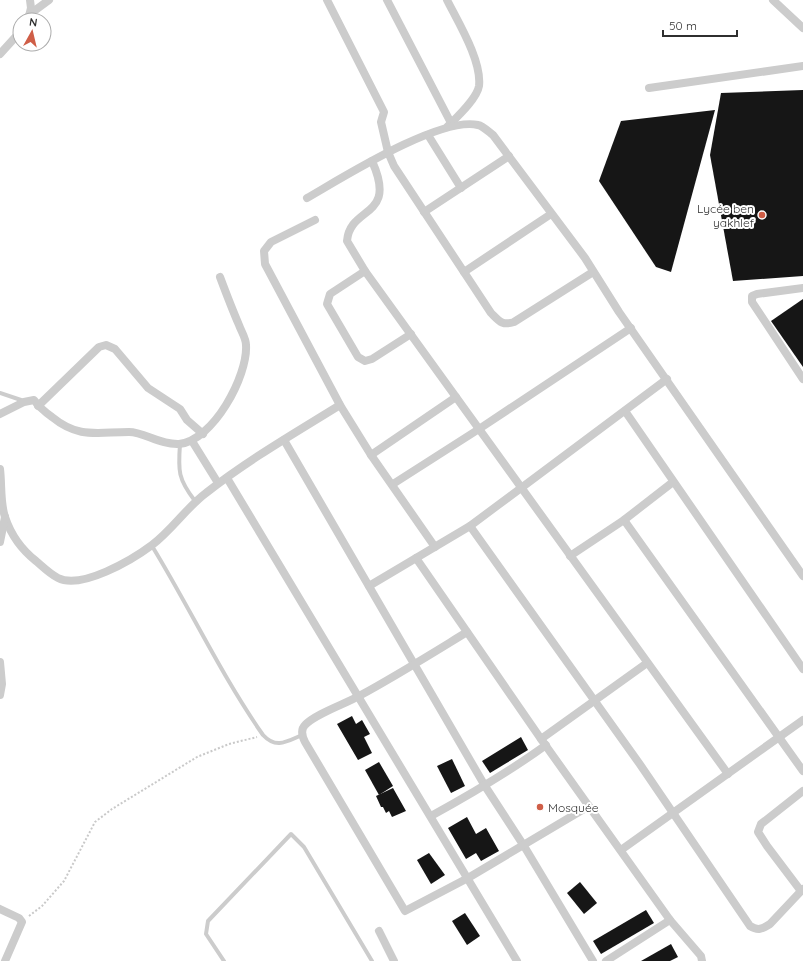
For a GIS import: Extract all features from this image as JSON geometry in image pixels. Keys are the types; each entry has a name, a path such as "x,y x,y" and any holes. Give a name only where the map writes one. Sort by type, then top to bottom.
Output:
{"street":[{"path":"29,12 30,0"},
{"path":"35,12 49,0"},
{"path":"327,0 384,112 384,118 381,122 388,152 394,166 491,313 500,323 506,325 514,322 593,272"},
{"path":"387,0 449,125"},
{"path":"307,198 388,152 449,125 466,107 479,87 477,65 447,0"},
{"path":"773,0 803,28"},
{"path":"0,54 12,41"},
{"path":"649,88 803,66"},
{"path":"449,125 478,125 493,135 584,258 803,576"},
{"path":"428,135 461,188"},
{"path":"424,212 509,156"},
{"path":"372,161 380,186 379,198 372,208 351,228 347,241 365,270 728,774"},
{"path":"464,272 551,214"},
{"path":"315,220 271,242 264,251 263,260 340,405 371,455 393,484 435,547"},
{"path":"365,270 330,294 327,304 358,357 365,361 372,359 411,334"},
{"path":"0,414 24,402 34,400 38,406 64,427 82,433 132,432 167,443 180,444 192,441 203,434 237,388 245,363 246,343 220,277"},
{"path":"803,288 757,294 752,296 752,302 803,379"},
{"path":"393,484 631,328"},
{"path":"38,406 99,347 106,345 115,349 148,388 180,409 187,420 203,434"},
{"path":"369,586 470,526 522,489 667,379"},
{"path":"371,455 456,397"},
{"path":"0,469 2,504 5,517 19,544 29,555 58,578 70,581 81,580 102,572 152,545 176,523 195,501 218,483 340,405"},
{"path":"625,411 803,669"},
{"path":"284,440 413,665 485,786 524,846 593,961"},
{"path":"192,441 218,483"},
{"path":"226,478 517,961"},
{"path":"570,556 624,520 673,482"},
{"path":"0,542 5,517"},
{"path":"624,520 803,772"},
{"path":"470,526 595,700 750,926 757,930 763,929 802,890 767,846 758,832 761,824 803,791"},
{"path":"416,558 543,742 622,850 670,920 701,956 702,961"},
{"path":"467,632 358,697 312,720 304,726 302,735 405,911 468,878 589,806"},
{"path":"0,662 2,684 0,695"},
{"path":"431,816 485,786 521,763 543,742 595,700 647,663"},
{"path":"622,850 803,720"},
{"path":"0,909 19,918 22,922 5,961"},
{"path":"606,961 670,920"},
{"path":"379,931 394,961"}],"lane":[{"path":"0,393 24,402"},
{"path":"180,444 178,468 179,475 183,486 195,501"},
{"path":"152,545 215,656 263,735 275,744 282,744 302,735"},
{"path":"224,961 206,934 208,921 291,834 304,847 372,961"}],"path":[{"path":"22,922 42,906 64,881 95,822 112,809 197,757 229,744 263,735"}],"building":[{"name":"Lycée ben yakhlef","path":"803,90 803,276 733,281 710,155 721,93"},
{"path":"715,110 671,272 656,267 599,181 621,121"},
{"path":"803,299 803,367 771,321"},
{"path":"352,716 356,724 362,720 370,734 364,737 372,753 358,760 337,724"},
{"path":"521,737 528,750 490,773 482,761"},
{"path":"452,759 465,786 451,793 437,766"},
{"path":"379,762 393,786 379,795 365,770"},
{"path":"393,788 406,811 392,817 389,811 386,813 383,807 381,807 376,796"},
{"path":"467,817 476,834 486,828 499,851 481,861 476,853 466,859 448,828"},
{"path":"429,853 445,875 431,884 417,860"},
{"path":"580,882 597,903 584,914 567,893"},
{"path":"646,910 654,923 601,954 593,941"},
{"path":"465,913 480,936 467,945 452,921"},
{"path":"671,944 678,957 670,961 641,961"}],"place":[{"name":"Lycée ben yakhlef","path":"762,215"},
{"name":"Mosquée","path":"540,807"}]}
